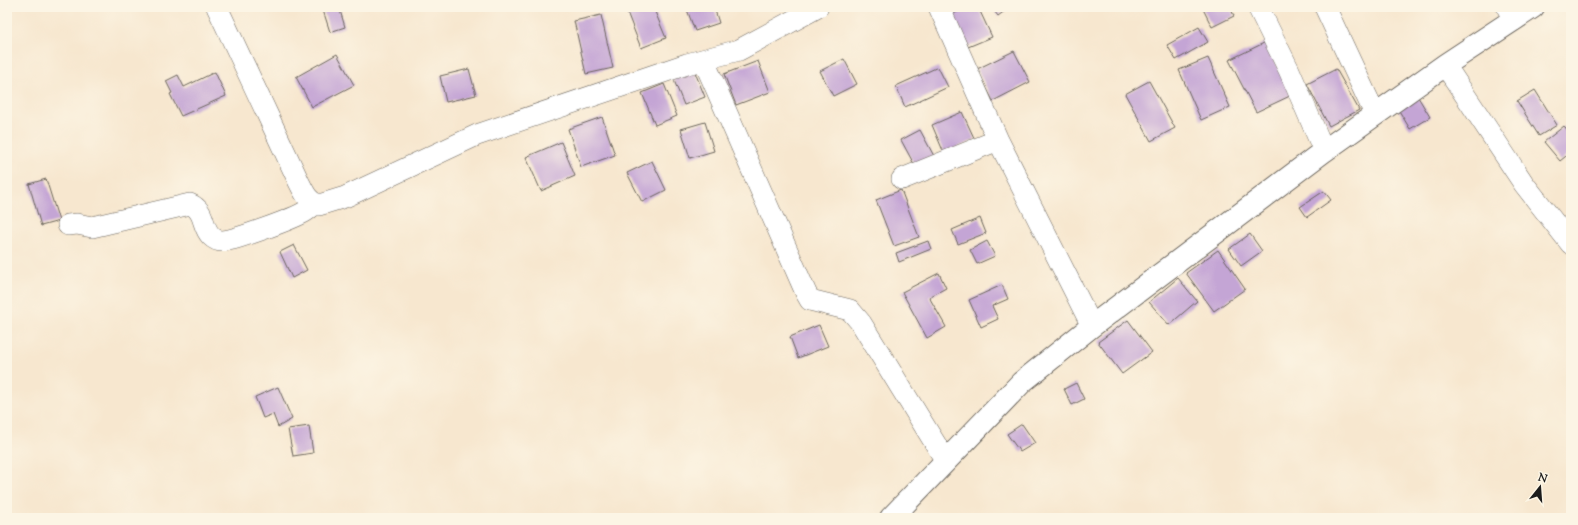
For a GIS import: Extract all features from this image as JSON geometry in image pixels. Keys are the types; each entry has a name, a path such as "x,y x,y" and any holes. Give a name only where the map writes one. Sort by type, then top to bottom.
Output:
{"street":[{"path":"217,7 306,196 316,204"},
{"path":"68,225 77,224 92,227 190,204 200,211 210,235 221,241 229,240 265,228 306,211 316,204 319,205 345,197 477,135 687,64 704,61 738,50 818,7"},
{"path":"939,7 998,140 1092,326"},
{"path":"1258,7 1289,70 1324,151"},
{"path":"1326,7 1375,114"},
{"path":"890,518 1022,382 1092,326 1324,151 1445,65 1510,14 1533,7"},
{"path":"704,61 810,300 850,310 861,323 946,461"},
{"path":"1445,65 1524,184 1571,244"},
{"path":"902,179 998,140"}],"building":[{"path":"322,7 339,7 345,27 330,32"},
{"path":"625,7 653,7 666,38 641,48"},
{"path":"686,7 714,7 719,23 695,31"},
{"path":"968,7 978,7 992,37 968,47 953,14"},
{"path":"991,7 1010,7 998,16"},
{"path":"1202,7 1230,7 1234,16 1212,27"},
{"path":"601,15 613,68 586,74 574,21"},
{"path":"1199,27 1208,42 1176,60 1167,45"},
{"path":"1266,42 1292,95 1256,112 1229,60"},
{"path":"1014,51 1030,82 993,101 977,69"},
{"path":"337,54 354,85 312,107 296,77"},
{"path":"1208,58 1230,107 1201,120 1179,70"},
{"path":"844,59 857,84 833,96 820,71"},
{"path":"758,61 770,92 736,105 724,74"},
{"path":"692,65 705,97 684,105 671,73"},
{"path":"938,67 948,87 905,107 896,86"},
{"path":"469,69 476,95 446,102 440,76"},
{"path":"1336,69 1359,110 1329,126 1307,84"},
{"path":"215,72 226,96 181,116 170,94 172,93 166,81 178,75 184,87"},
{"path":"1149,81 1175,128 1151,141 1125,94"},
{"path":"664,84 677,116 655,125 642,93"},
{"path":"1535,90 1557,125 1539,136 1517,101"},
{"path":"1418,97 1430,117 1410,129 1398,109"},
{"path":"962,112 975,140 944,153 932,125"},
{"path":"602,117 615,155 581,167 568,129"},
{"path":"705,122 714,151 690,158 681,129"},
{"path":"1564,126 1571,134 1571,152 1560,161 1544,142"},
{"path":"920,130 934,156 915,166 901,140"},
{"path":"561,142 575,176 541,191 526,157"},
{"path":"652,161 666,190 642,202 627,173"},
{"path":"46,179 59,221 41,226 29,184"},
{"path":"901,190 919,237 894,246 876,200"},
{"path":"1324,191 1331,200 1307,217 1300,207"},
{"path":"980,218 986,233 958,244 952,230"},
{"path":"1250,234 1262,251 1241,266 1229,249"},
{"path":"928,241 931,249 899,262 896,253"},
{"path":"987,241 995,256 977,264 970,250"},
{"path":"294,245 307,270 292,278 280,252"},
{"path":"1218,250 1245,289 1214,311 1186,273"},
{"path":"939,273 946,288 929,297 946,327 927,338 902,292"},
{"path":"1178,278 1197,301 1169,325 1149,302"},
{"path":"1002,285 1008,299 992,306 998,319 981,327 969,300"},
{"path":"1128,320 1152,352 1122,374 1098,342"},
{"path":"819,325 828,346 798,358 790,337"},
{"path":"1076,383 1084,399 1072,405 1064,389"},
{"path":"278,387 292,419 278,427 273,414 263,418 255,397"},
{"path":"1022,424 1035,443 1020,452 1007,434"},
{"path":"309,426 313,453 293,456 288,429"}]}
